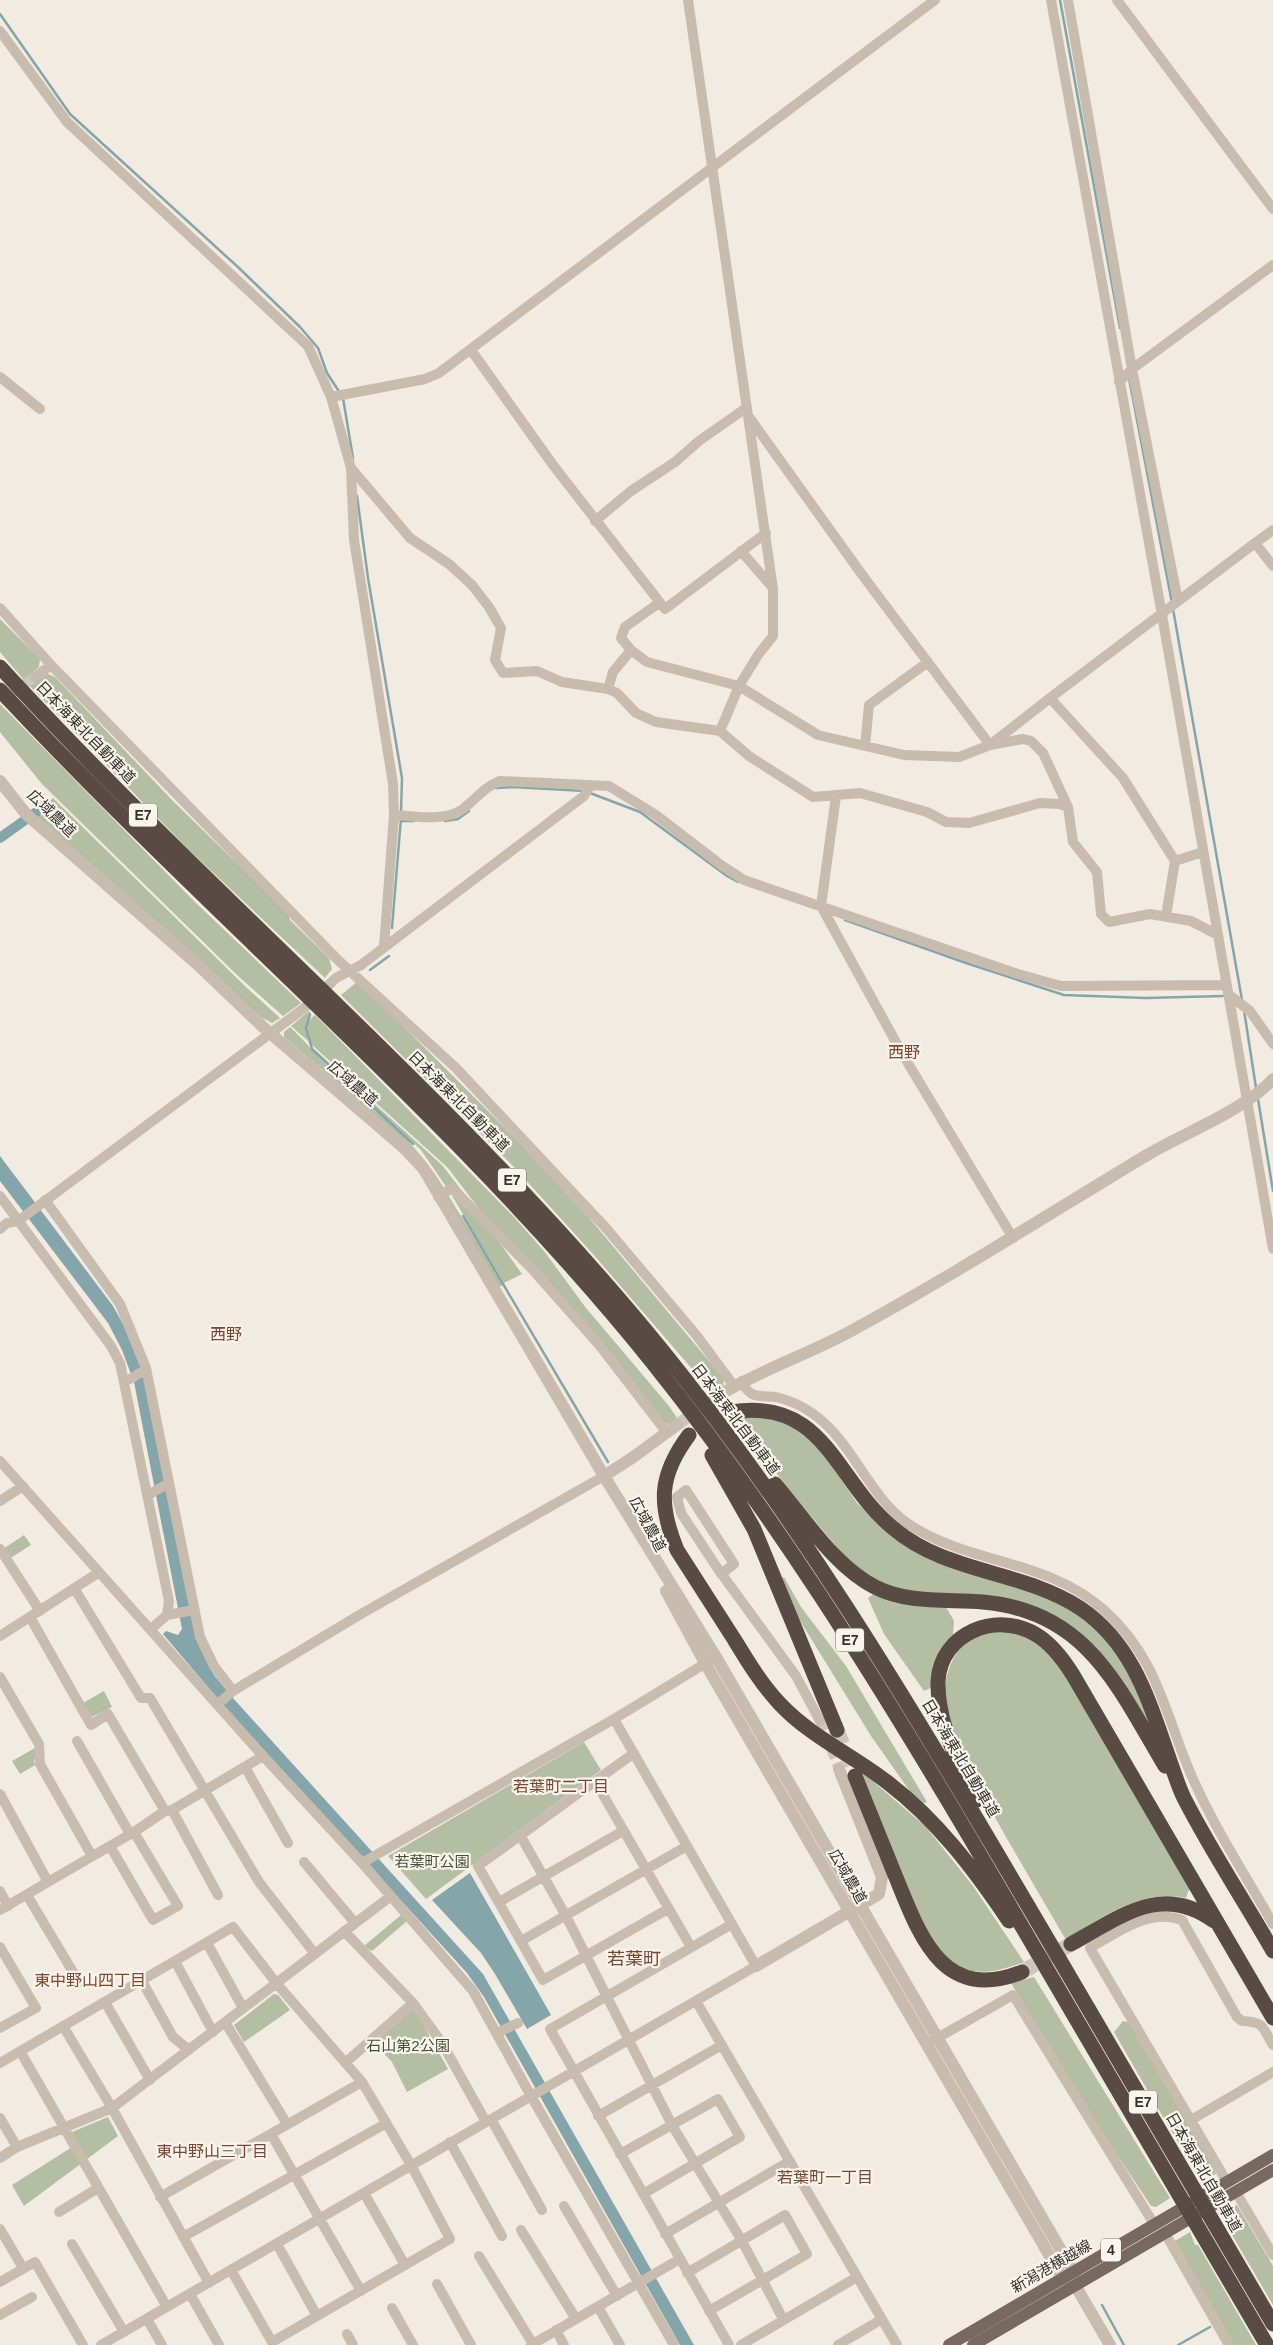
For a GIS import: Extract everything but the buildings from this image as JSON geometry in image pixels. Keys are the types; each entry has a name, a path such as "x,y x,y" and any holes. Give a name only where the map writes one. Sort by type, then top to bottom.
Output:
{"highway":[{"name":"日本海東北自動車道","path":"0,666 97,770 421,1086 549,1219 602,1278 665,1354 759,1477 842,1598 939,1754 1100,2028 1186,2176 1204,2222 1267,2345"},
{"name":"日本海東北自動車道","path":"0,690 151,846 338,1027 480,1169 574,1269 655,1366 747,1486 789,1546 898,1716 1173,2185 1204,2222 1273,2324"},
{"path":"574,1269 611,1323 716,1460 734,1491 770,1566 837,1730"},
{"path":"665,1354 843,1565 863,1580 877,1588 900,1596 1011,1606 1038,1615 1062,1628 1081,1642 1112,1677 1273,1951"},
{"path":"732,1412 751,1409 770,1410 785,1414 801,1423 815,1434 830,1451 876,1513 913,1543 960,1564 1041,1587 1082,1610 1117,1643 1141,1681 1184,1797"},
{"path":"689,1435 673,1459 665,1482 664,1510 677,1550 752,1668 781,1705 799,1721 889,1783 926,1815 949,1839 980,1878 1088,2038"},
{"path":"1100,2028 1058,1943 971,1790 951,1740 939,1696 938,1679 943,1662 950,1649 960,1639 980,1627 1006,1623 1022,1628 1036,1634 1061,1658 1073,1675 1273,2018"},
{"path":"855,1776 918,1930 935,1956 954,1972 978,1979 1002,1978 1022,1972"},
{"path":"1071,1944 1128,1912 1157,1903 1174,1903 1190,1907 1217,1923"}],"main road":[{"name":"新潟港横越線","path":"973,2345 1165,2232 1232,2187 1273,2155"},
{"name":"新潟港横越線","path":"949,2345 1154,2224 1273,2170"}],"street":[{"path":"688,0 773,589 773,636 758,655 739,686 720,731"},
{"path":"331,397 425,379 439,373 935,0"},
{"path":"1051,0 1162,615 1273,1249"},
{"path":"1068,0 1132,369 1178,601"},
{"path":"1117,0 1273,209"},
{"path":"0,31 68,122 308,346 331,397 351,468 354,540 393,784 394,815 384,947"},
{"path":"1078,148 1092,138"},
{"path":"1119,382 1132,369 1273,265"},
{"path":"471,350 552,465 664,609 766,533"},
{"path":"0,377 40,409"},
{"path":"595,521 631,492 675,462 699,441 747,413"},
{"path":"747,413 990,745"},
{"path":"351,468 410,538 449,564 472,585 501,628 495,660 503,673 537,671 562,682 608,689 617,693 636,713 656,722 720,731 749,756 813,797 860,793 927,812 946,822 969,822 1040,803 1060,804 1068,807"},
{"path":"990,745 1273,530"},
{"path":"1255,543 1273,566"},
{"path":"741,551 773,589"},
{"path":"659,603 625,627 621,638 631,650 647,662 739,686 818,735 904,755 959,757 990,745 1023,739 1031,741 1043,754 1068,807 1073,842 1097,872 1101,914 1109,922 1150,914 1166,916 1191,921 1218,935"},
{"path":"0,608 52,665 339,961 456,1068 606,1228 738,1384 750,1393 790,1402 822,1420 841,1442 872,1487 908,1523 948,1545 1041,1572 1064,1583 1085,1594 1120,1625 1148,1666 1159,1688 1193,1779 1206,1806 1273,1924"},
{"path":"608,689 613,672 631,650"},
{"path":"865,746 869,705 928,662"},
{"path":"35,677 52,665"},
{"path":"1050,698 1123,778 1176,862 1166,916"},
{"name":"広域農道","path":"0,781 26,814 270,1032 404,1148 423,1168 438,1197 711,1660 861,1905 938,2038 1067,2274"},
{"path":"394,815 452,815 462,810 489,786 500,782 609,786 656,815 721,865 744,880 1018,974 1061,986 1227,990 1250,1011 1273,1044"},
{"path":"0,1229 8,1223 20,1219 303,1008 336,978 361,965 584,796 590,786"},
{"path":"836,796 821,906 902,1055 1013,1238"},
{"path":"1176,862 1203,852"},
{"path":"718,1396 738,1384 849,1332 1013,1238 1149,1154 1263,1090 1273,1079"},
{"path":"219,1704 232,1692 362,1614 604,1476 672,1429 526,1263 452,1188 438,1197"},
{"path":"0,1196 20,1219 111,1346 120,1363 150,1494 172,1615"},
{"path":"43,1202 120,1304 129,1322 146,1368 192,1611 204,1649 232,1692"},
{"path":"130,1378 145,1370"},
{"path":"0,1461 98,1573 362,1863 473,1991 674,2345"},
{"path":"150,1494 168,1484"},
{"path":"0,1501 23,1486"},
{"path":"721,1574 734,1564 686,1490 678,1497 681,1513 721,1574 796,1676 820,1722"},
{"path":"0,1549 40,1610"},
{"path":"0,1636 98,1573"},
{"path":"74,1588 141,1698 150,1698 259,1882 315,1954"},
{"path":"151,1629 172,1615 192,1611"},
{"path":"30,1617 91,1725 108,1714 218,1895"},
{"path":"362,1863 614,1719 711,1660"},
{"name":"広域農道","path":"711,1660 850,1912 927,2044 1110,2345"},
{"path":"0,1677 38,1744 40,1764 92,1856"},
{"path":"614,1719 756,1966"},
{"path":"77,1741 178,1906 153,1920 110,1846"},
{"path":"634,1753 478,1866 543,1980 668,1909"},
{"path":"0,1891 4,1908 168,1810 263,1756"},
{"path":"245,1767 288,1843"},
{"path":"101,2345 879,1894 882,1877 839,1769"},
{"path":"595,1781 691,1947"},
{"path":"0,1794 48,1882"},
{"path":"499,1902 624,1831"},
{"path":"520,1836 566,1916 672,2125 720,2202 783,2319"},
{"path":"521,1941 687,1846"},
{"path":"304,1862 355,1923"},
{"path":"27,1895 79,1982"},
{"path":"0,2158 17,2147 112,2108 391,1896"},
{"path":"1273,2045 1261,2025 1254,2021 1242,2021 1237,2017 1182,1920 1162,1916 1144,1920 1124,1928 1090,1948 1191,2120 1273,2254"},
{"path":"729,2345 550,2029 732,1924"},
{"path":"0,2063 234,1927 277,1984 362,2082 450,2239 272,2342 231,2270"},
{"path":"344,1932 413,2003 442,2043 542,2210"},
{"path":"207,1943 243,2008"},
{"path":"0,1947 36,2008 0,2028"},
{"path":"175,1962 213,2032"},
{"path":"142,1981 173,2037 189,2050"},
{"path":"927,2044 1013,1995 1154,2224"},
{"path":"696,2001 897,2345"},
{"path":"105,2002 150,2080"},
{"path":"345,2063 413,2003"},
{"path":"225,2022 286,2124"},
{"path":"497,2033 518,2022"},
{"path":"64,2026 112,2108 209,2283"},
{"path":"598,2116 722,2045"},
{"path":"20,2051 167,2307"},
{"path":"1191,2120 1273,2072"},
{"path":"160,2197 362,2082"},
{"path":"620,2154 718,2099 740,2137 643,2194"},
{"path":"0,2118 17,2147"},
{"path":"183,2237 385,2124"},
{"path":"271,2134 361,2291"},
{"path":"450,2142 502,2236"},
{"path":"665,2234 790,2161"},
{"path":"60,2212 98,2188"},
{"path":"364,2193 405,2265"},
{"path":"564,2206 617,2296"},
{"path":"688,2273 785,2215 807,2254 709,2311"},
{"path":"0,2229 24,2268"},
{"path":"521,2230 576,2319"},
{"path":"1165,2232 1229,2345"},
{"path":"72,2244 124,2332"},
{"path":"277,2244 317,2316"},
{"path":"479,2256 532,2345 680,2259"},
{"path":"0,2282 35,2262 83,2345"},
{"path":"741,2345 754,2342 783,2319 857,2277"},
{"path":"437,2284 471,2345"},
{"path":"190,2294 219,2345"},
{"path":"0,2315 32,2297"},
{"path":"598,2307 620,2345"},
{"path":"392,2308 413,2345"},
{"path":"147,2319 162,2345"},
{"path":"838,2345 882,2320"},
{"path":"556,2330 564,2345"},
{"path":"347,2334 353,2345"}],"green space":[{"path":"0,619 40,659 39,667 24,680 0,652"},
{"path":"46,673 55,677 173,801 288,913 290,920 329,958 332,969 325,978 188,849 26,682 34,676"},
{"path":"0,704 195,902 301,1003 283,1016 237,975 42,784 0,732"},
{"path":"53,798 280,1018 272,1023 259,1016 35,816"},
{"path":"358,981 516,1139 586,1214 724,1379 723,1388 712,1392 593,1254 513,1166 341,995"},
{"path":"309,1011 311,1013 306,1028 308,1041 291,1026"},
{"path":"315,1015 514,1217 544,1251 586,1308 669,1406 677,1418 673,1423 664,1423 483,1214 448,1168 311,1044 308,1025"},
{"path":"290,1027 325,1063 407,1140 434,1172 445,1190 442,1190 407,1143 284,1037 284,1032"},
{"path":"316,1051 442,1165 469,1200 447,1188 421,1150"},
{"path":"451,1194 454,1194 494,1235 522,1274 504,1283"},
{"path":"448,1195 503,1285 499,1287 446,1197"},
{"path":"751,1416 768,1418 793,1426 820,1449 857,1503 890,1535 914,1551 1063,1603 1094,1626 1120,1653 1153,1729 1052,1616 903,1592 872,1581 847,1559 794,1496 735,1420"},
{"path":"24,1535 31,1545 9,1559 3,1549"},
{"path":"784,1577 801,1607 846,1666 927,1802 922,1804 914,1797 871,1736 794,1611 781,1579"},
{"path":"876,1592 946,1607 954,1621 953,1635 944,1646 936,1665 933,1687 924,1691 884,1634 868,1598"},
{"path":"990,1630 1017,1634 1036,1642 1068,1678 1190,1887 1186,1898 1154,1897 1138,1901 1093,1922 1066,1940 977,1784 954,1736 949,1720 945,1689 952,1661 959,1649 969,1639"},
{"path":"104,1691 112,1707 92,1717 83,1703"},
{"name":"若葉町公園","path":"584,1742 601,1770 426,1899 388,1856"},
{"path":"35,1748 37,1752 34,1761 35,1765 20,1774 12,1761"},
{"path":"860,1770 926,1827 973,1886 1024,1962 1006,1968 978,1972 956,1964 935,1945 924,1931"},
{"path":"401,1915 407,1921 372,1951 364,1946"},
{"path":"1034,1977 1170,2198 1156,2207 1151,2206 1086,2108 1011,1983"},
{"path":"274,1994 278,1995 290,2010 244,2042 234,2025"},
{"name":"石山第2公園","path":"411,2009 420,2019 448,2069 407,2092 392,2062 373,2042"},
{"path":"1123,2021 1132,2023 1207,2153 1216,2174 1202,2180 1167,2124 1114,2032"},
{"path":"108,2117 118,2136 24,2206 12,2185 77,2144 72,2132"},
{"path":"1237,2205 1273,2266 1273,2305 1220,2214"},
{"path":"1190,2232 1195,2245 1198,2245 1256,2345 1234,2345 1175,2241"}],"water":[{"path":"0,1156 113,1306 124,1326 145,1376 198,1642 214,1675 483,1974 694,2345 680,2345 484,1997 467,1973 223,1705 163,1634 166,1631 178,1635 182,1629 134,1382 122,1350 108,1323 0,1181"},
{"path":"470,1873 551,2015 527,2029 481,1953 432,1900"}],"waterway":[{"path":"1060,0 1120,328"},
{"path":"0,14 70,114 239,268 300,327 318,348 327,373 340,393"},
{"path":"1129,378 1172,603"},
{"path":"343,398 353,458"},
{"path":"357,496 368,578 402,778 401,812"},
{"path":"1173,609 1242,1000"},
{"path":"496,788 513,787 585,791"},
{"path":"590,793 640,812 727,876 738,882"},
{"path":"0,838 46,805"},
{"path":"445,821 458,819 469,811"},
{"path":"392,928 401,818"},
{"path":"401,821 414,821"},
{"path":"845,920 1064,995 1146,998 1223,996"},
{"path":"370,970 389,956"},
{"path":"1244,1010 1256,1088"},
{"path":"310,1015 306,1028 312,1049 413,1144"},
{"path":"1258,1099 1273,1191"},
{"path":"463,1216 608,1462"},
{"path":"1102,2305 1124,2345"},
{"path":"1178,2345 1210,2327"}],"tunnel":[{"path":"0,701 35,677"},
{"path":"677,1425 718,1396"},
{"path":"820,1721 839,1769"},
{"path":"837,1730 855,1776"},
{"path":"1022,1972 1071,1944"}],"district":[{"name":"西野","path":"904,1052"},
{"name":"西野","path":"226,1334"},
{"name":"若葉町二丁目","path":"561,1786"},
{"name":"若葉町","path":"634,1959"},
{"name":"東中野山四丁目","path":"90,1980"},
{"name":"東中野山三丁目","path":"212,2151"},
{"name":"若葉町一丁目","path":"825,2177"}]}
